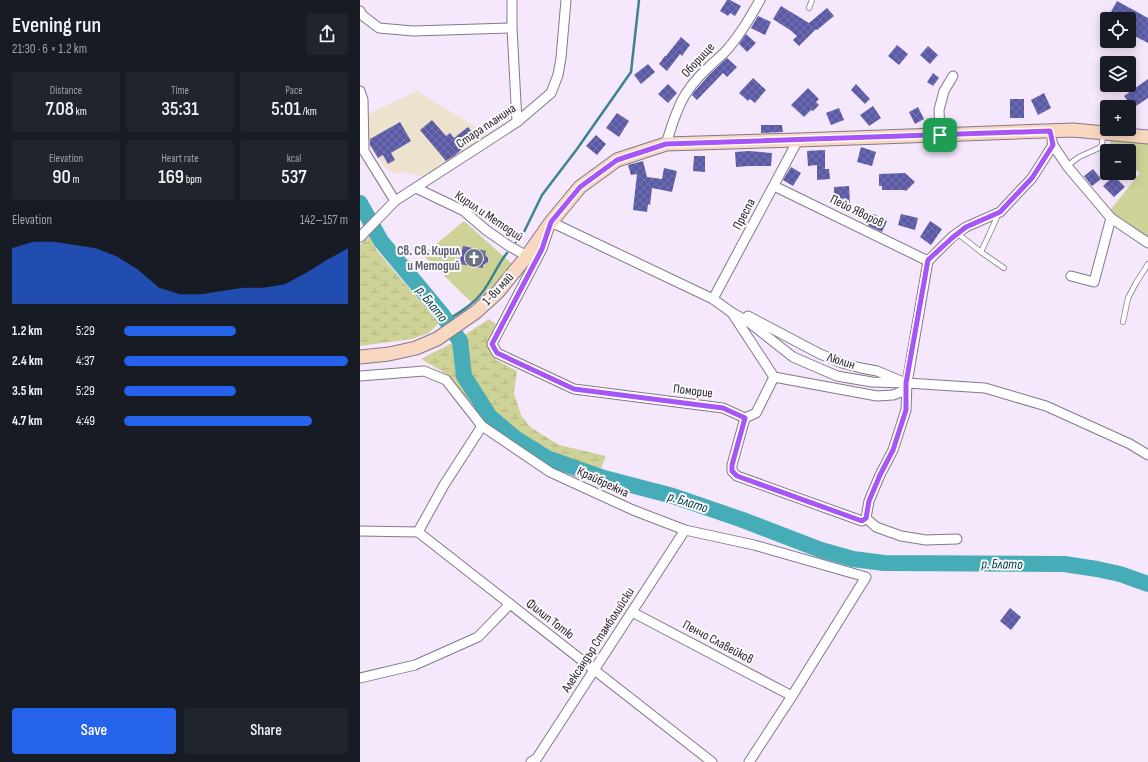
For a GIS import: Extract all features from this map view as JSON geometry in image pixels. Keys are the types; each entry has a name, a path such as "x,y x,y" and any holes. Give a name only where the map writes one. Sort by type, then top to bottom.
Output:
{"street":[{"path":"512,0 517,122"},
{"name":"Стара планина","path":"360,237 395,201 517,122 551,93 558,75 561,58 566,0"},
{"name":"Оборище","path":"666,144 672,124 684,96 698,77 724,52 744,27 760,0"},
{"path":"361,13 379,28 413,31 512,28"},
{"path":"940,135 939,110 944,91 953,76"},
{"path":"360,91 363,100 364,152 395,201"},
{"name":"1-ви май","path":"360,357 389,354 416,348 437,339 476,312 497,292 527,256 551,222 580,187 617,160 666,144 1073,130 1100,132"},
{"path":"1050,131 1053,145 1067,166 1111,218 1148,244"},
{"name":"1-ви май","path":"1136,136 1148,137"},
{"name":"Преспа","path":"713,299 798,140"},
{"path":"866,518 869,501 893,450 906,410 906,387 928,260 957,233 966,227 1000,212 1032,178 1053,145"},
{"name":"Пейо Яворов","path":"774,186 928,260"},
{"name":"Кирил и Методий","path":"416,188 464,211 486,230 527,256"},
{"path":"1071,276 1094,282 1111,218"},
{"name":"Люлин","path":"551,222 713,299 750,323 794,357 837,376 906,387 985,388 1046,406 1130,444 1148,455"},
{"name":"Поморие","path":"551,222 542,249 492,344 497,353 574,389 723,408 745,418"},
{"path":"722,305 735,310 820,354 842,363 877,371 906,387"},
{"path":"731,312 774,377 878,396 894,395 906,387"},
{"name":"Крайбрежна","path":"360,376 424,371 446,380 482,426 550,472 633,510 685,530 754,545 866,577 792,696"},
{"path":"774,377 756,413 745,418 732,465 732,471 737,476 856,520 862,521 866,518"},
{"path":"360,531 418,532 444,485 482,426"},
{"path":"866,518 876,527 901,536 926,540 957,539"},
{"name":"Александър Стамболийски","path":"534,761 685,530"},
{"name":"Филип Тотю","path":"418,532 712,762"},
{"path":"360,678 415,665 478,637 510,604"},
{"name":"Пенчо Славейков","path":"632,612 792,696"},
{"path":"749,762 792,696"}],"lane":[{"path":"809,8 812,0"},
{"path":"1067,166 1079,157 1099,148 1102,145 1103,136"},
{"path":"981,252 1000,212"},
{"path":"957,233 1004,268"},
{"path":"1123,322 1128,298 1148,264"}],"shaded area":[{"path":"417,91 489,135 426,177 405,172 397,174 386,168 368,141 369,114"}],"green space":[{"path":"1112,137 1148,140 1148,241 1117,221 1111,209 1134,180 1136,180 1140,173 1136,170 1136,144 1110,144"},
{"path":"464,221 512,264 486,294 473,304 423,255"},
{"path":"369,235 377,251 439,323 429,333 412,339 360,346 360,245"},
{"path":"489,319 496,324 487,343 496,360 517,371 514,393 521,415 530,427 559,445 606,456 595,483 545,464 491,425 445,373 421,359 452,343"}],"building":[{"path":"727,0 741,6 735,16 730,13 728,16 720,11"},
{"path":"1117,1 1148,18 1148,43 1136,37 1136,12 1111,12"},
{"path":"781,6 809,23 827,8 834,16 817,30 816,29 799,46 793,40 797,36 773,19"},
{"path":"758,16 771,22 765,35 751,28"},
{"path":"746,34 756,43 747,52 739,44"},
{"path":"681,37 690,45 682,56 680,54 667,71 659,64"},
{"path":"897,45 908,54 899,65 888,56"},
{"path":"928,46 938,55 930,64 920,55"},
{"path":"727,58 737,67 727,77 723,73 697,100 692,95 694,92"},
{"path":"648,64 655,72 641,84 634,75"},
{"path":"933,73 939,78 933,86 927,82"},
{"path":"753,78 766,90 755,103 750,99 748,101 739,93"},
{"path":"1148,79 1148,98 1136,106 1136,100 1127,100 1124,96 1130,92 1136,92 1136,88"},
{"path":"668,84 677,93 668,103 658,94"},
{"path":"856,84 870,99 865,104 851,90"},
{"path":"808,88 819,99 816,102 819,105 804,117 791,105"},
{"path":"1044,93 1051,108 1038,115 1031,100"},
{"path":"1010,99 1024,99 1024,118 1010,118"},
{"path":"873,106 881,118 869,126 860,115"},
{"path":"918,107 924,119 915,124 909,112"},
{"path":"839,108 844,120 831,125 826,113"},
{"path":"617,113 629,121 619,137 606,128"},
{"path":"432,120 446,136 450,133 454,138 468,127 476,137 446,161 420,130"},
{"path":"400,122 411,141 391,153 395,160 388,164 383,155 378,158 370,145 370,139"},
{"path":"761,125 782,125 783,132 761,133"},
{"path":"596,135 606,144 597,155 586,146"},
{"path":"861,147 876,152 872,166 857,162"},
{"path":"825,150 825,169 829,169 830,179 817,180 817,165 808,166 807,151"},
{"path":"749,151 772,153 771,166 736,167 735,152"},
{"path":"694,156 705,156 705,172 693,171"},
{"path":"643,161 647,177 662,179 664,168 677,171 672,192 652,188 650,205 648,204 647,212 633,210 637,174 631,175 628,165"},
{"path":"791,167 801,173 793,186 783,180"},
{"path":"1093,169 1100,180 1092,186 1084,176"},
{"path":"905,173 915,182 906,191 882,190 882,186 879,186 879,174"},
{"path":"1110,180 1118,180 1125,187 1114,197 1103,186"},
{"path":"849,186 850,203 834,204 834,187"},
{"path":"874,214 887,221 882,232 867,225"},
{"path":"901,214 918,218 915,230 898,225"},
{"path":"930,221 942,229 931,245 920,237"},
{"name":"Св. Св. Кирил и Методий","path":"463,246 486,251 485,255 488,258 488,262 483,265 483,268 459,264"},
{"path":"1010,608 1021,617 1011,630 1000,621"}],"waterway":[{"path":"516,242 524,232 542,195 577,149 631,72 639,0"},
{"name":"р. Блато","path":"360,203 381,241 441,313 460,341 464,376 490,417 515,438 547,458 604,478 673,496 740,519 821,550 853,559 884,563 1064,564 1120,574 1148,584"},
{"path":"446,321 474,302 485,289 507,253"}],"place":[{"name":"Св. Св. Кирил и Методий","path":"474,258"}],"route":[{"path":"1050,131 1053,145 1032,178 1000,212 966,227 928,260 906,383 906,410 893,450 869,501 866,518 862,521 737,476 732,471 732,465 745,418 723,408 574,389 497,353 492,344 542,249 551,222 580,187 617,160 666,144 940,135 1050,131"}]}
